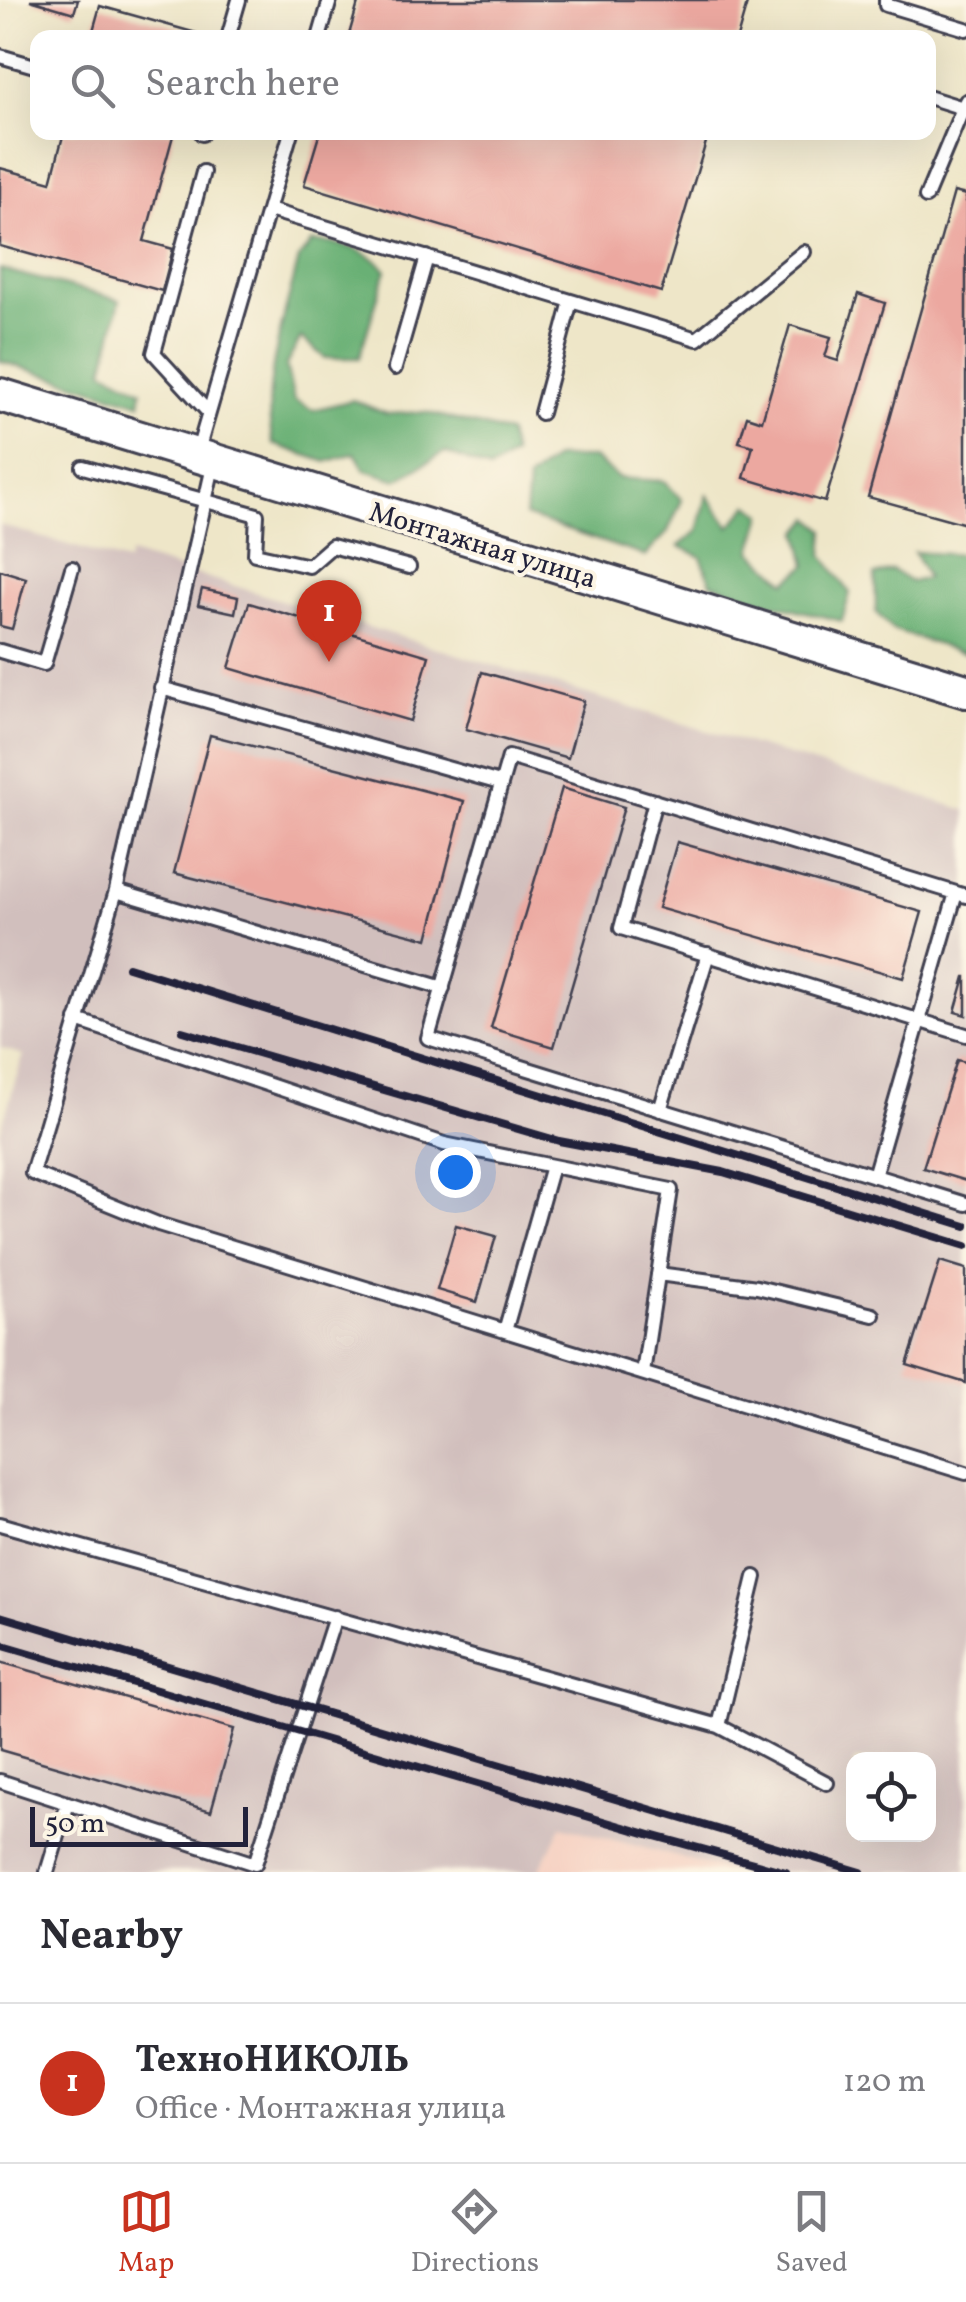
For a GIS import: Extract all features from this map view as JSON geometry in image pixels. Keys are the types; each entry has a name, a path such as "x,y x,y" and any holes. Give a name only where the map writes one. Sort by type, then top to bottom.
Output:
{"street":[{"name":"Монтажная улица","path":"0,395 966,691"}],"lane":[{"path":"230,30 239,0"},
{"path":"321,30 330,0"},
{"path":"886,0 886,5 966,29"},
{"path":"0,56 30,65"},
{"path":"926,196 964,104 936,99"},
{"path":"289,140 209,413 204,501 116,891 32,1173 158,1224 966,1472"},
{"path":"204,172 154,353 209,413"},
{"path":"268,210 697,339 804,252"},
{"path":"395,368 427,258"},
{"path":"541,413 571,301"},
{"path":"84,467 257,515 255,554 309,566 332,546 409,567"},
{"path":"0,651 44,664 72,568"},
{"path":"162,688 500,783"},
{"path":"874,1176 961,894 509,757 428,1038 660,1110 874,1176 966,1204"},
{"path":"655,801 622,928 966,1035"},
{"path":"116,891 442,988"},
{"path":"660,1110 708,954"},
{"path":"77,1020 444,1144 671,1190 643,1373"},
{"path":"506,1331 552,1166"},
{"path":"658,1274 757,1286 872,1315"},
{"path":"0,1524 719,1726 827,1783"},
{"path":"719,1726 755,1577"},
{"path":"0,1781 255,1864 335,1617"},
{"path":"47,1872 68,1803"}],"shaded area":[{"path":"0,525 127,562 130,554 966,810 966,1872 734,1872 562,1826 538,1872 0,1872 0,1132 23,1055 0,1048"},
{"path":"562,1826 734,1872 538,1872"}],"green space":[{"path":"312,242 353,248 386,270 359,358 325,358 301,338 286,365 294,400 313,410 353,400 387,414 425,412 508,433 513,455 490,470 445,452 397,480 365,470 355,453 326,462 273,444 270,398 276,350 299,258"},
{"path":"0,269 120,300 104,370 142,390 140,403 0,361"},
{"path":"555,458 594,458 618,478 664,481 682,500 667,533 645,556 525,516 528,480"},
{"path":"707,495 730,527 749,505 763,514 752,551 786,582 807,565 799,532 811,518 825,530 823,555 850,593 842,621 761,601 711,583 701,557 679,546 698,531"},
{"path":"914,552 966,555 966,654 893,630 876,612 875,575 892,570 911,582 927,578"}],"building":[{"path":"30,0 78,0 74,13"},
{"path":"359,0 748,0 739,30 350,30"},
{"path":"100,6 186,30 93,30"},
{"path":"62,140 172,140 144,241 173,249 162,291 0,246 0,168 51,182"},
{"path":"318,140 707,140 661,292 304,185"},
{"path":"954,192 966,195 966,524 868,497"},
{"path":"858,294 885,303 825,502 744,478 753,446 739,442 747,416 762,421 790,325 831,337 825,357 838,361"},
{"path":"0,570 26,578 12,629 0,626"},
{"path":"202,589 238,597 235,613 198,605"},
{"path":"249,603 429,656 410,721 229,668"},
{"path":"482,672 584,701 568,758 466,729"},
{"path":"210,735 464,801 428,939 174,873"},
{"path":"562,788 624,807 554,1047 491,1028"},
{"path":"677,842 922,912 903,978 658,908"},
{"path":"966,977 966,1015 955,1012"},
{"path":"957,1060 966,1062 966,1181 923,1168"},
{"path":"456,1225 496,1236 477,1302 437,1290"},
{"path":"940,1261 966,1269 966,1383 907,1365"},
{"path":"0,1662 234,1729 211,1811 0,1750"}],"railway":[{"path":"128,967 966,1226"},
{"path":"182,1031 559,1141 723,1172 966,1246"},
{"path":"0,1616 861,1872"},
{"path":"0,1644 786,1872"}],"place":[{"name":"ТехноНИКОЛЬ","path":"329,662"}]}
